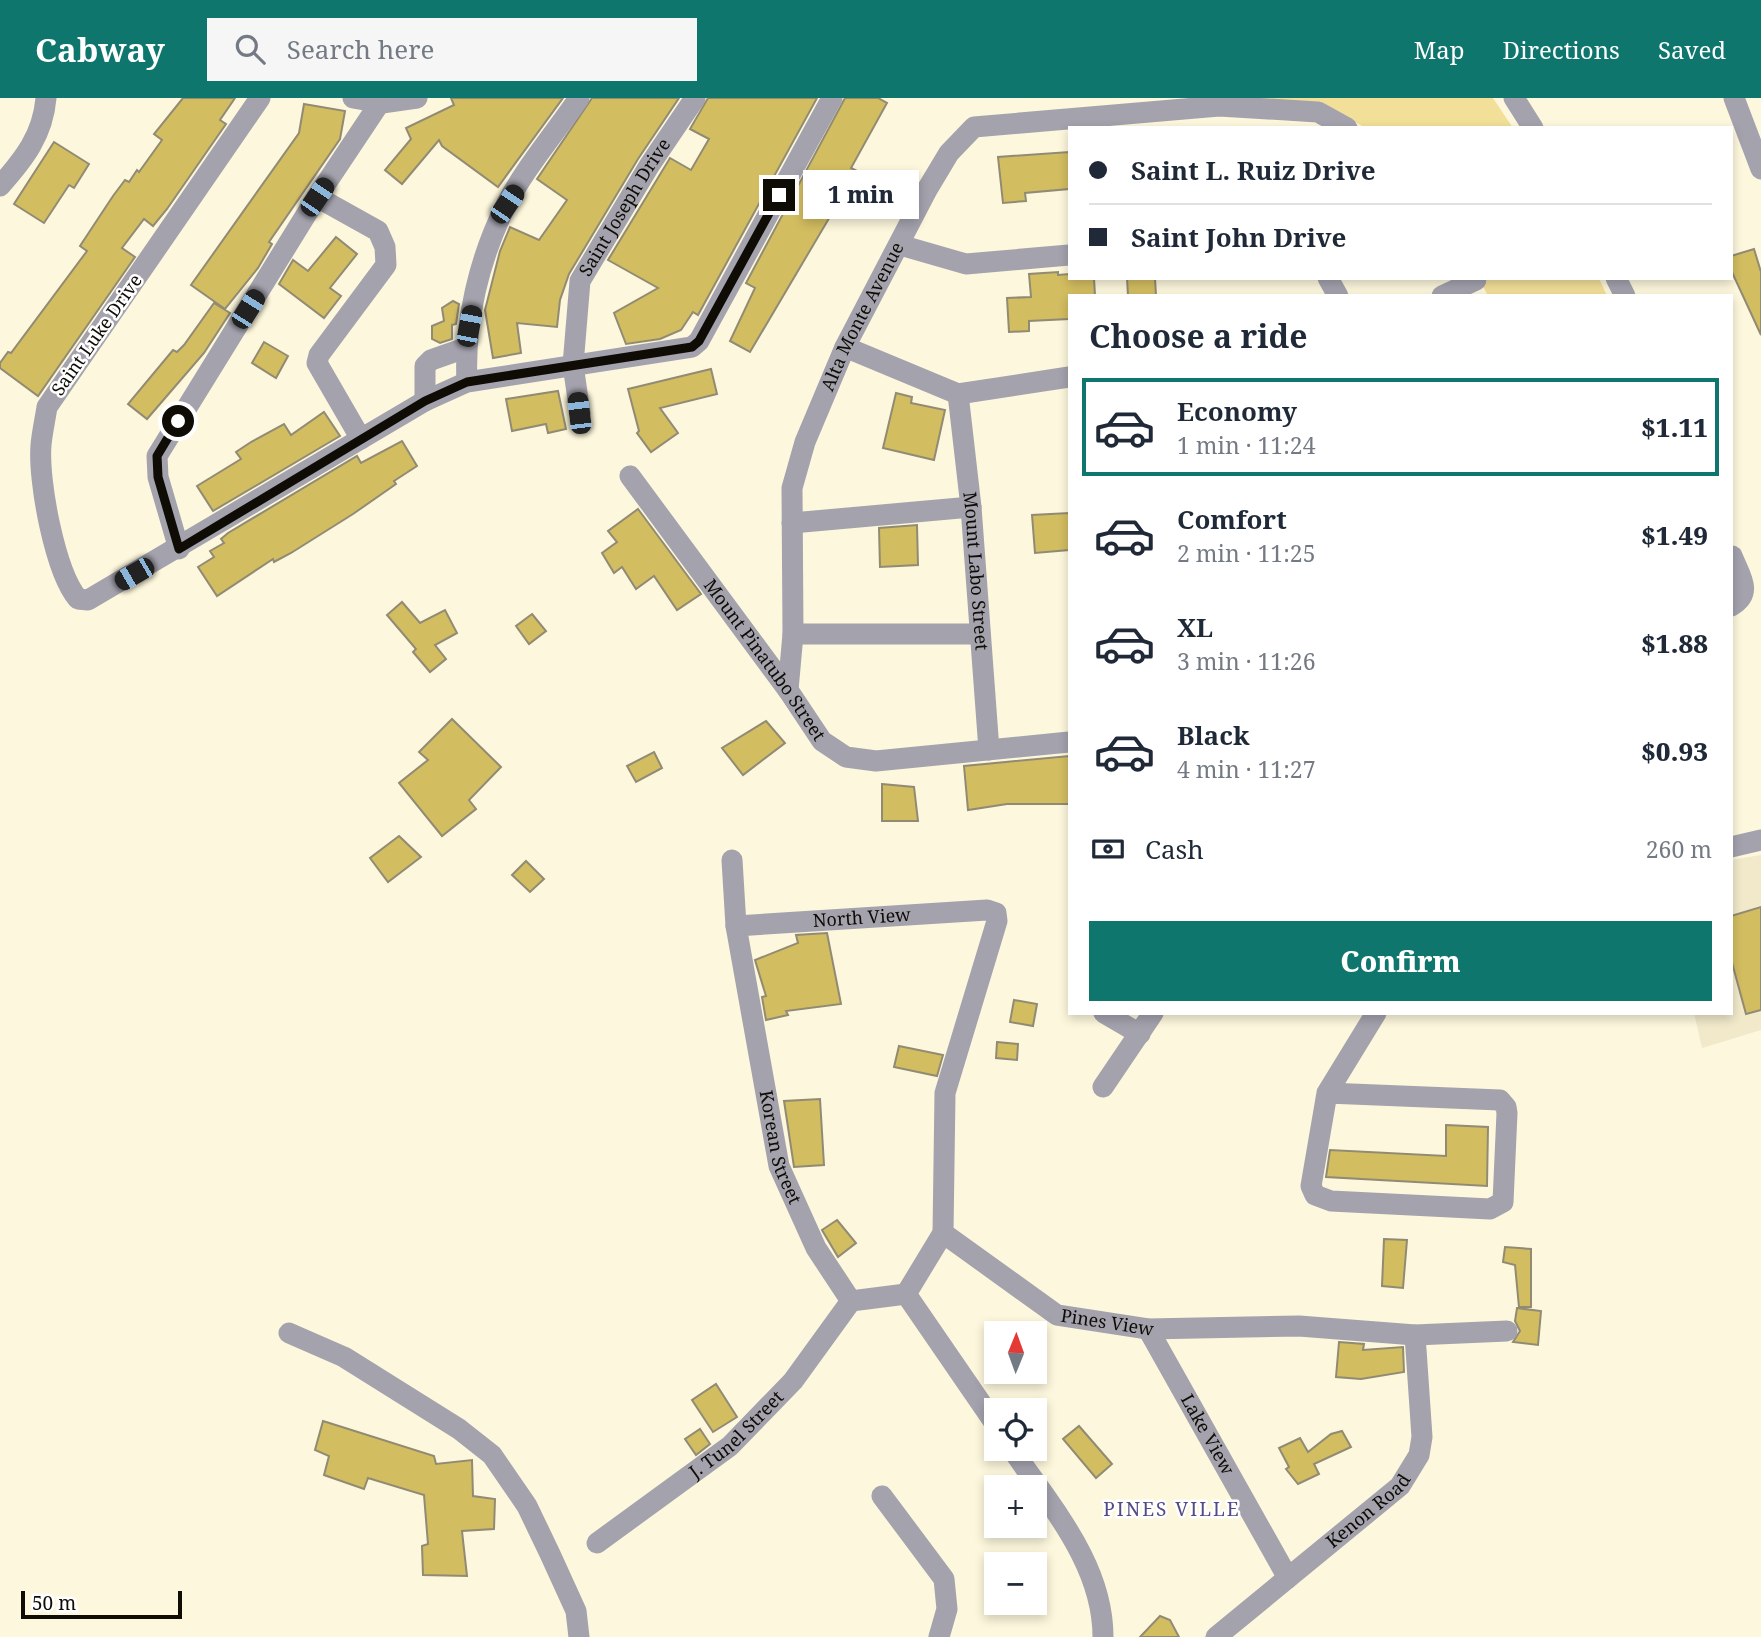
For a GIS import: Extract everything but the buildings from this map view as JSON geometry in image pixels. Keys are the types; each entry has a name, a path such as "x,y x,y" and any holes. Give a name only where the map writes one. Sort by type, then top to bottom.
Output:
{"street":[{"path":"0,186 27,156 45,118 46,98"},
{"name":"Saint Luke Drive","path":"179,549 88,600 78,599 70,590 48,520 41,447 47,407 260,98"},
{"path":"353,98 417,98"},
{"path":"467,382 465,348 482,261 507,204 579,98"},
{"name":"Saint Joseph Drive","path":"573,365 580,281 649,166 695,98"},
{"path":"382,100 317,197 157,456 158,477 179,549 425,401 467,382 683,350 699,341 832,98"},
{"path":"1514,98 1532,126"},
{"path":"1734,98 1761,169"},
{"name":"Alta Monte Avenue","path":"788,690 793,634 792,488 805,443 845,347 949,153 974,127 1107,108 1218,102 1318,112 1343,126"},
{"path":"317,197 378,231 385,247 386,265 319,355 317,363 361,439"},
{"path":"900,245 966,264 1068,255"},
{"path":"1449,294 1478,285"},
{"path":"845,347 958,394 1068,377"},
{"path":"425,401 425,366 431,360 465,348"},
{"path":"573,365 579,413"},
{"name":"Mount Labo Street","path":"958,394 971,507 989,750"},
{"name":"Mount Pinatubo Street","path":"630,477 788,690 822,741 846,757 876,761 1068,742"},
{"path":"792,523 971,507"},
{"path":"1733,558 1746,589 1744,597 1733,605"},
{"path":"793,634 979,634"},
{"path":"1733,845 1761,840"},
{"name":"Korean Street","path":"732,860 736,926 779,1166 816,1248 851,1301"},
{"name":"North View","path":"736,926 987,910 996,914 997,921 945,1093 943,1233"},
{"path":"1107,1015 1140,1034"},
{"path":"1103,1087 1152,1015"},
{"path":"1327,1093 1500,1100 1507,1113 1503,1202 1490,1209 1331,1201 1315,1195 1311,1186 1327,1093 1375,1015"},
{"path":"906,1294 943,1233"},
{"name":"Pines View","path":"943,1233 1057,1315 1148,1329 1299,1326 1415,1335 1507,1331"},
{"path":"851,1301 906,1294"},
{"path":"906,1294 984,1408"},
{"name":"J. Tunel Street","path":"597,1543 730,1446 793,1381 851,1301"},
{"name":"Lake View","path":"1148,1329 1287,1578"},
{"path":"289,1333 344,1357 459,1429 492,1455 522,1498 550,1554 576,1611 579,1637"},
{"name":"Kenon Road","path":"1216,1637 1401,1486 1419,1455 1422,1437 1415,1335"},
{"path":"1020,1461 1084,1556 1103,1609 1103,1637"},
{"path":"883,1496 944,1579 947,1609 939,1637"}],"shaded area":[{"path":"1238,98 1493,98 1512,126 1362,126 1323,105"},
{"path":"1480,280 1600,280 1606,294 1487,294"},
{"path":"1761,855 1761,1030 1702,1048 1694,1015 1733,1015 1733,860"}],"district":[{"name":"PINES VILLE","path":"1172,1509"}],"route":[{"path":"178,421 157,456 158,477 179,549 425,401 467,382 692,347 699,341 779,195"}]}
